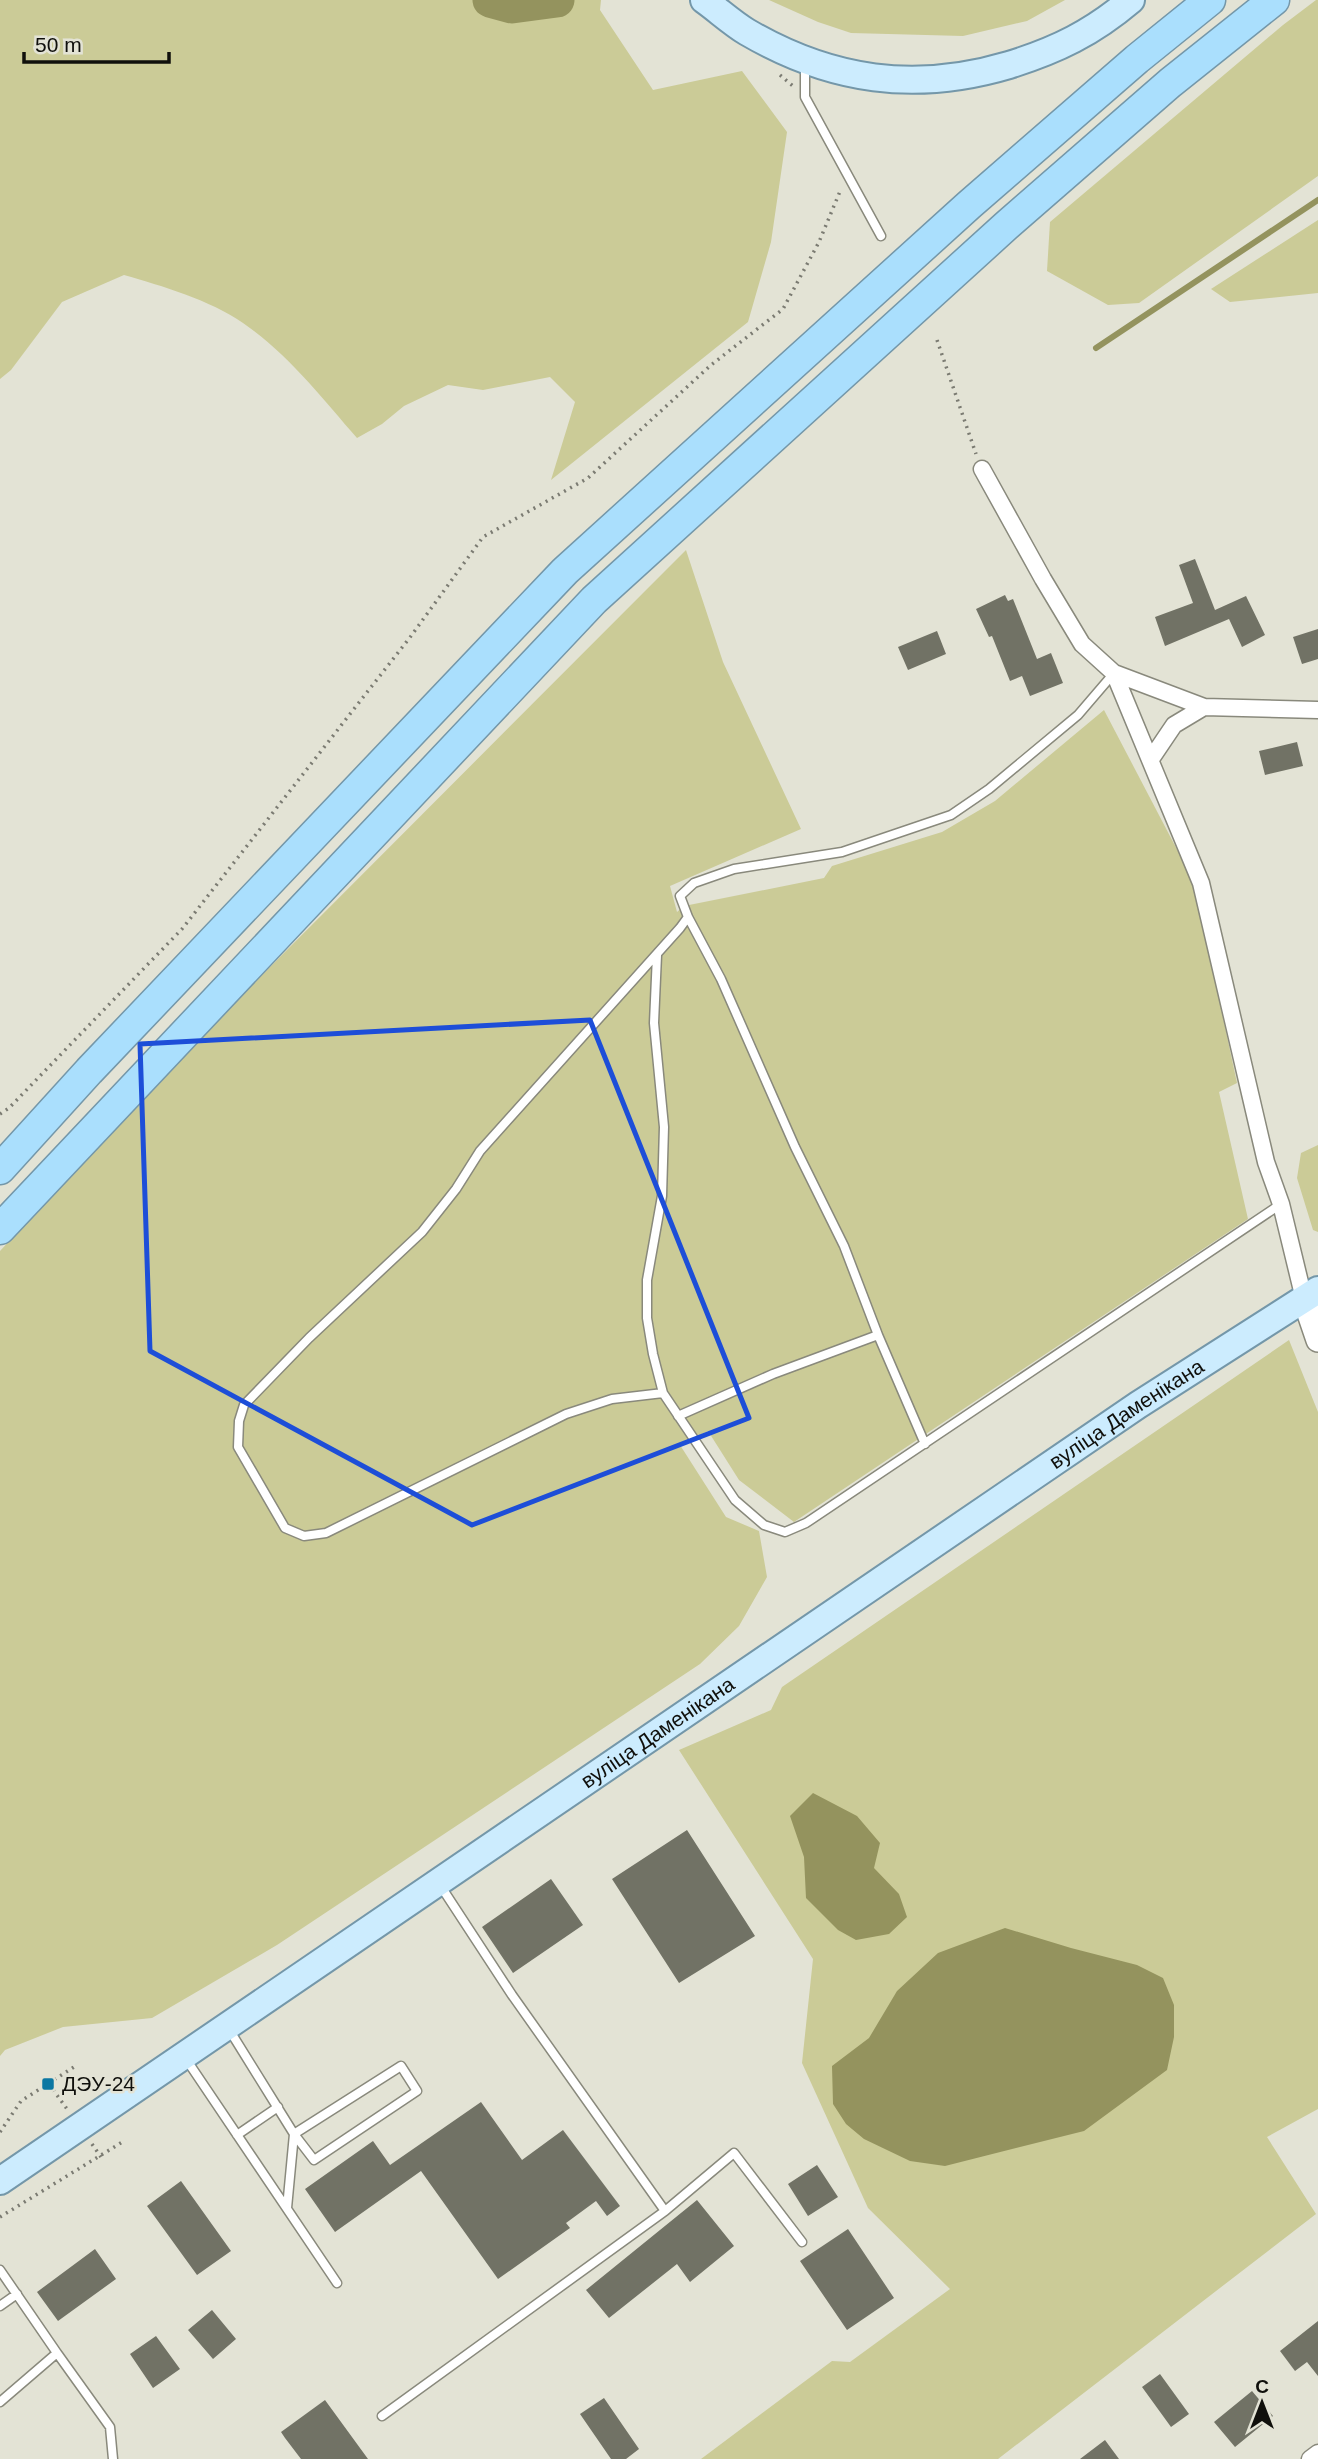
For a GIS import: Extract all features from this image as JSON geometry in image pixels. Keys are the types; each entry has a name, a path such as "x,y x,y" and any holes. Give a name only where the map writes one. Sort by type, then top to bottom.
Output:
{"highway":[{"path":"0,1169 89,1071 565,571 969,205 1137,59 1210,0"},
{"path":"0,1229 594,600 1007,225 1170,83 1274,0"}],"main road":[{"path":"704,0 746,31 805,60 865,77 915,81 974,74 1036,57 1065,45 1116,13 1130,0"},
{"name":"вуліца Даменікана","path":"2,2193 183,2056 1138,1405 1311,1294"}],"street":[{"path":"982,469 1082,644 1114,673 1204,708 1318,710"},
{"path":"1114,673 1201,883 1266,1163 1311,1294 1318,1339"},
{"path":"1151,759 1174,725 1204,708"},
{"path":"1310,2459 1318,2452"}],"lane":[{"path":"805,60 805,97 881,236"},
{"path":"925,1444 878,1335 844,1246 795,1147 721,979 688,917 680,896 694,883 734,869 842,852 951,815 989,789 1078,715 1114,673"},
{"path":"663,1393 612,1399 566,1414 326,1533 304,1536 285,1528 238,1447 239,1421 244,1405 309,1338 422,1233 456,1189 480,1151 688,917"},
{"path":"657,955 654,1023 664,1127 663,1196 648,1280 648,1318 653,1354 663,1393 735,1500 764,1525 785,1532 806,1523 1281,1204"},
{"path":"678,1416 773,1374 878,1335"},
{"path":"438,1882 512,1995 665,2211"},
{"path":"227,2026 295,2134 314,2160 417,2091 401,2066 295,2134"},
{"path":"183,2056 337,2283"},
{"path":"237,2135 278,2107"},
{"path":"286,2208 295,2134"},
{"path":"382,2416 665,2211 734,2153 802,2242"},
{"path":"0,2270 110,2427 113,2459"},
{"path":"0,2306 17,2294"},
{"path":"0,2402 57,2353"}],"path":[{"path":"0,1114 9,1108 182,929 411,636 483,537 588,478 711,365 783,309 820,242 848,174"},
{"path":"936,340 982,469"},
{"path":"0,2132 21,2101 74,2067"},
{"path":"0,2217 124,2141"},
{"path":"2,2193 9,2211"}],"highlighted area":[{"path":"590,1020 749,1418 472,1525 150,1351 140,1044"}],"green space":[{"path":"0,0 601,0 600,10 653,90 742,71 787,132 771,242 748,322 551,480 575,402 550,377 483,390 448,385 404,406 382,424 357,438 290,362 243,323 201,301 124,275 62,302 11,370 0,379"},
{"path":"769,0 1065,0 1027,21 963,36 851,33 818,22"},
{"path":"1316,0 1318,176 1139,303 1108,305 1047,271 1050,222"},
{"path":"1318,220 1318,293 1230,302 1211,289"},
{"path":"686,550 723,662 801,829 670,886 677,912 684,906 824,878 832,866 942,832 995,801 1104,710 1194,882 1237,1083 1219,1092 1248,1219 794,1522 739,1480 708,1431 680,1445 726,1517 759,1531 767,1577 739,1626 700,1664 277,1945 152,2018 63,2027 5,2050 0,2056 0,1251 195,1042"},
{"path":"1318,1145 1318,1232 1313,1230 1297,1178 1301,1153"},
{"path":"1289,1340 1318,1412 1318,2109 1267,2137 1316,2214 998,2459 701,2459 832,2361 850,2362 950,2289 868,2208 802,2063 813,1959 679,1750 771,1710 782,1687"}],"shaded area":[{"path":"813,1793 857,1816 880,1843 874,1868 899,1894 907,1917 889,1934 856,1940 838,1930 806,1898 804,1857 790,1816"},
{"path":"1005,1928 1137,1965 1163,1978 1174,2005 1174,2037 1167,2070 1084,2131 945,2166 910,2161 864,2139 846,2124 833,2104 832,2066 869,2038 897,1991 938,1953"}],"building":[{"path":"1195,559 1215,610 1246,596 1265,635 1242,647 1229,619 1165,646 1155,617 1193,603 1179,565"},
{"path":"1005,595 1008,601 1013,599 1037,659 1051,653 1063,683 1030,696 1022,676 1010,681 992,636 989,637 976,609"},
{"path":"1318,629 1318,659 1302,664 1293,637"},
{"path":"937,631 946,654 908,670 898,647"},
{"path":"1297,742 1303,766 1265,775 1259,751"},
{"path":"687,1830 755,1936 679,1983 612,1879"},
{"path":"551,1879 583,1925 513,1973 482,1927"},
{"path":"481,2102 522,2160 563,2130 620,2206 607,2216 596,2201 566,2223 570,2228 498,2279 421,2171 335,2232 305,2189 373,2141 390,2165"},
{"path":"817,2165 838,2197 808,2216 788,2184"},
{"path":"181,2181 231,2251 197,2275 147,2206"},
{"path":"697,2200 734,2246 690,2282 677,2264 609,2318 586,2290"},
{"path":"848,2229 894,2298 847,2330 800,2261"},
{"path":"95,2249 116,2279 58,2321 37,2292"},
{"path":"212,2310 236,2339 213,2359 188,2330"},
{"path":"1318,2321 1318,2376 1307,2362 1295,2371 1280,2351"},
{"path":"156,2336 180,2369 153,2388 130,2354"},
{"path":"1160,2374 1189,2414 1171,2427 1142,2387"},
{"path":"1252,2391 1273,2416 1235,2447 1214,2422"},
{"path":"604,2398 639,2449 626,2459 611,2459 580,2414"},
{"path":"325,2400 368,2459 301,2459 285,2438 281,2432"},
{"path":"1105,2440 1119,2459 1080,2459"}],"waterway":[{"path":"490,0 512,6 557,0"},
{"path":"1096,348 1318,200"}],"place":[{"name":"ДЭУ-24","path":"48,2084"}]}
